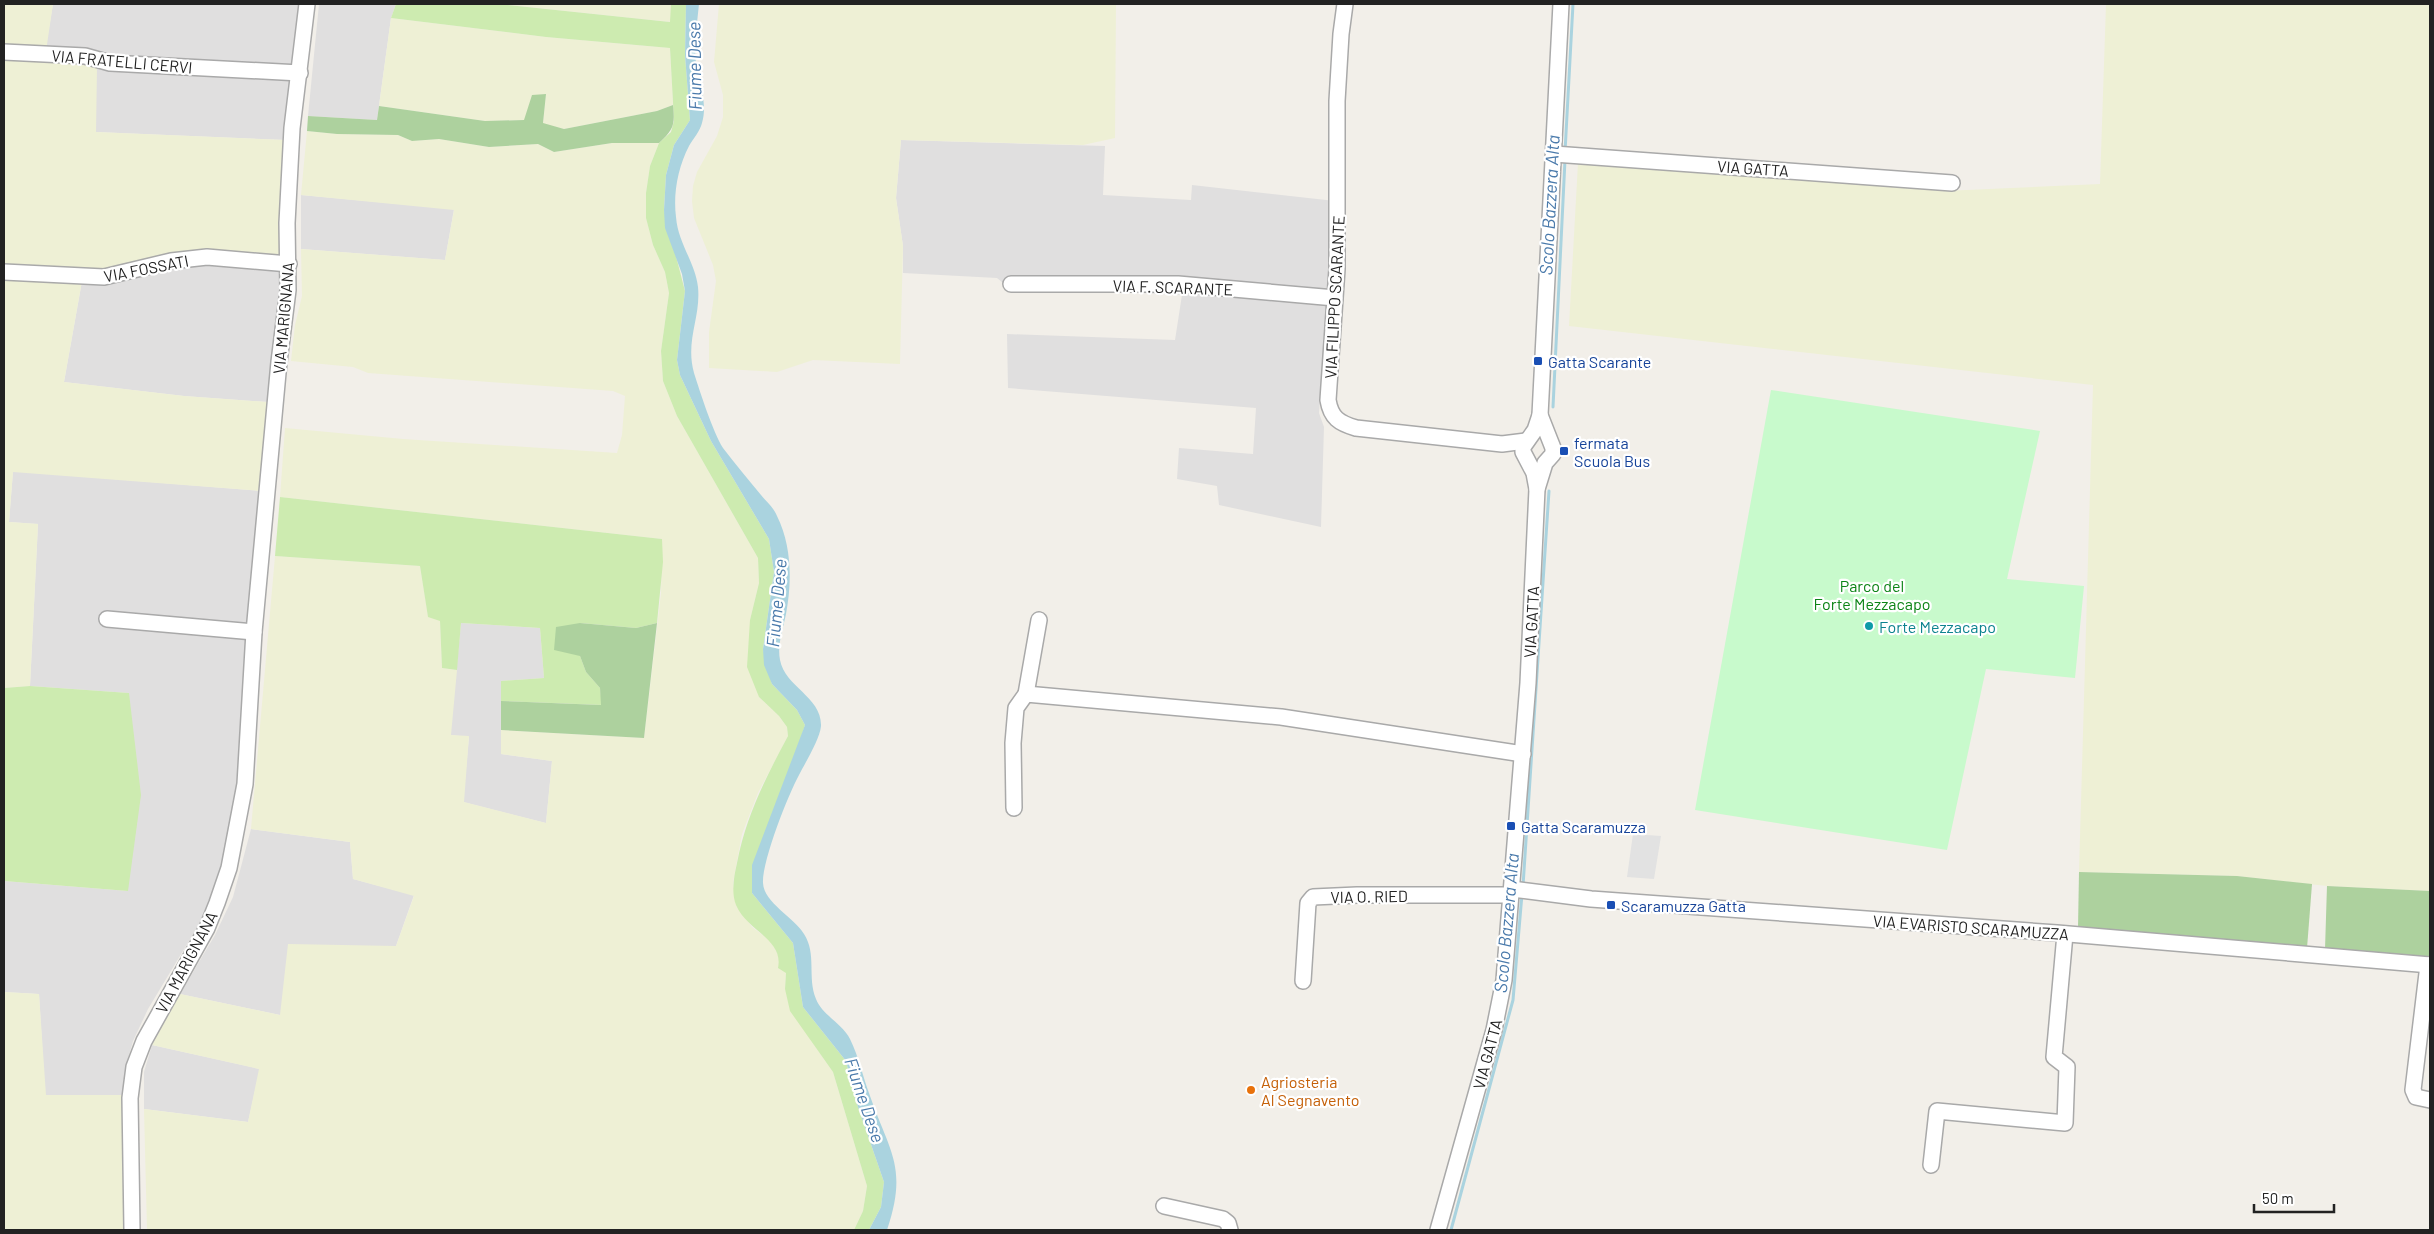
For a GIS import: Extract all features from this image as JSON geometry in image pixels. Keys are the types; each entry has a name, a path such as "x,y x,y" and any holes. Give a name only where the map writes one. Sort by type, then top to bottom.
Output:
{"street":[{"name":"VIA MARIGNANA","path":"132,1230 130,1098 134,1067 144,1041 207,928 229,868 245,784 254,632 289,264 287,223 292,128 307,4"},
{"name":"VIA FILIPPO SCARANTE","path":"1345,4 1341,34 1337,101 1338,206 1335,298 1328,400 1331,413 1337,420 1356,428 1502,444 1528,439"},
{"name":"VIA GATTA","path":"1438,1230 1499,1009 1504,980 1522,754 1537,489 1534,473 1526,459 1524,446 1540,414 1561,154 1562,4"},
{"name":"VIA FRATELLI CERVI","path":"4,52 86,56 110,63 300,73"},
{"name":"VIA GATTA","path":"1561,154 1952,183"},
{"name":"VIA FOSSATI","path":"4,272 104,277 171,261 207,257 289,264"},
{"name":"VIA F. SCARANTE","path":"1011,284 1178,284 1335,298"},
{"name":"VIA GATTA","path":"1537,489 1545,463 1550,459 1553,448 1540,414"},
{"path":"1528,439 1536,435 1548,438"},
{"name":"VIA FILIPPO SCARANTE","path":"1502,444 1526,459"},
{"path":"1526,459 1539,465 1545,463"},
{"path":"107,619 254,632"},
{"path":"1014,808 1013,743 1016,708 1026,694 1039,620"},
{"path":"1026,694 1301,720 1522,754"},
{"name":"VIA EVARISTO SCARAMUZZA","path":"1511,892 1530,891 1591,899 2065,934 2429,965"},
{"name":"VIA O. RIED","path":"1303,981 1308,903 1313,897 1511,892"},
{"path":"1931,1165 1937,1111 2065,1123 2067,1067 2054,1057 2065,934"},
{"path":"2429,965 2413,1090 2416,1097 2430,1100"},
{"path":"1164,1206 1223,1219 1228,1223 1230,1230"}],"shaded area":[{"path":"53,4 300,4 286,140 96,132 44,58"},
{"path":"319,4 396,4 391,18 377,120 308,116"},
{"path":"901,140 1105,146 1103,195 1191,200 1192,185 1335,201 1319,413 1324,427 1321,527 1219,505 1217,486 1177,479 1179,448 1253,454 1256,408 1008,388 1007,334 1175,340 1182,295 1008,287 997,278 903,273 903,246 896,198"},
{"path":"301,195 454,209 445,260 301,249"},
{"path":"175,258 282,267 283,293 276,321 268,402 184,396 64,382 82,281"},
{"path":"13,471 261,491 235,814 228,847 215,890 198,926 148,1009 133,1041 125,1070 125,1095 45,1095 39,994 4,992 4,881 128,891 129,693 30,686 38,524 9,522"},
{"path":"461,623 540,628 544,678 501,681 501,754 552,761 546,823 463,802 469,737 450,735"},
{"path":"251,829 350,842 353,879 414,895 396,946 280,1015 180,994 215,935 233,897"},
{"path":"1633,834 1661,836 1654,879 1627,877"},
{"path":"152,1045 260,1069 248,1122 144,1109 144,1072"}],"green space":[{"path":"4,4 53,4 45,58 97,67 96,132 286,140 282,267 175,258 82,281 64,382 184,396 268,402 261,491 13,472 9,522 38,524 30,686 4,688"},
{"path":"396,4 499,4 670,22 671,4 686,4 685,55 690,120 674,145 666,175 664,210 685,291 677,360 680,375 711,441 769,539 774,572 763,649 772,684 797,710 805,725 752,893 793,943 803,1007 846,1061 857,1104 884,1182 881,1207 869,1230 854,1230 863,1211 867,1186 833,1072 790,1011 785,989 786,973 778,968 776,950 741,914 734,900 735,873 751,813 788,736 787,727 779,716 759,697 747,667 750,620 759,583 758,558 677,416 663,381 661,351 669,293 665,272 653,245 646,218 646,193 650,166 659,143 671,132 674,121 670,48 546,37 391,18"},
{"path":"499,4 671,4 671,22"},
{"path":"719,4 1116,4 1115,138 1083,145 901,140 896,198 903,246 900,364 813,360 777,372 709,368 709,332 716,281 713,265 694,218 692,201 693,186 697,172 717,136 723,117 723,95 714,62"},
{"path":"2106,4 2430,4 2430,891 2327,886 2237,876 2079,872 2093,385 1569,326 1578,163 1944,191 2100,184"},
{"path":"391,18 546,37 670,48 673,105 657,111 564,129 543,124 546,94 532,96 525,120 485,121 379,106"},
{"path":"546,94 543,123 564,129 657,111 673,105 674,117 671,130 659,143 612,143 554,152 538,144 489,147 439,139 412,141 398,135 337,134 307,131 308,116 377,120 379,106 485,121 524,120 532,95"},
{"path":"307,131 338,134 398,135 412,141 439,139 489,147 538,144 554,152 612,143 659,143 650,166 646,193 646,218 653,245 665,272 669,293 661,351 663,381 677,416 758,558 759,583 750,620 759,697 779,716 787,727 788,736 758,793 742,834 733,883 736,904 752,927 772,942 786,973 785,989 812,1042 833,1072 867,1186 863,1211 854,1230 147,1230 144,1109 248,1122 259,1069 152,1045 180,994 280,1015 288,944 396,946 414,896 353,879 350,842 251,829 275,556 420,566 428,616 440,620 442,668 457,670 451,735 469,736 464,802 546,823 552,761 501,754 501,730 644,738 661,593 662,539 280,497 285,428 403,439 617,453 622,435 625,396 613,391 368,373 353,367 291,361 295,325 302,296 301,249 445,260 454,210 301,195"},
{"name":"Parco del Forte Mezzacapo","path":"1771,390 2040,431 2007,579 2084,586 2075,678 1986,669 1947,850 1695,810"},
{"path":"280,497 662,539 663,562 657,623 636,628 580,623 580,656 586,672 600,688 602,705 501,701 501,681 544,678 540,628 461,623 457,670 442,668 440,621 428,617 420,566 275,556"},
{"path":"580,623 636,628 657,623 644,738 501,730 501,701 601,705 600,688 586,672 580,656 554,650 556,627"},
{"path":"30,686 129,693 141,795 128,891 4,881 4,688"},
{"path":"2079,872 2237,876 2312,884 2307,948 2078,928"},
{"path":"2327,886 2430,891 2430,959 2325,949"},
{"path":"4,992 39,994 46,1095 125,1095 127,1230 4,1230"}],"water":[{"name":"Fiume Dese","path":"686,4 699,4 695,56 704,108 701,126 689,146 682,163 675,199 677,226 694,269 698,287 691,350 694,373 719,441 732,460 772,507 786,539 790,577 788,602 780,643 780,660 789,678 816,707 820,716 821,726 815,744 794,784 776,828 763,883 768,897 799,928 808,942 813,991 816,999 823,1010 842,1028 850,1039 890,1147 896,1175 896,1190 887,1230 869,1230 881,1207 884,1182 857,1104 846,1061 803,1007 793,943 752,893 752,865 805,725 797,710 772,684 764,665 763,649 774,572 769,539 711,441 680,375 677,360 685,291 682,274 665,228 664,210 666,175 674,145 690,120 685,55"}],"waterway":[{"name":"Scolo Bazzera Alta","path":"1565,152 1573,4"},
{"name":"Scolo Bazzera Alta","path":"1553,407 1565,160"},
{"name":"Scolo Bazzera Alta","path":"1523,886 1549,491"},
{"name":"Scolo Bazzera Alta","path":"1451,1230 1513,1000 1522,894"}],"place":[{"name":"Gatta Scarante","path":"1538,361"},
{"name":"fermata Scuola Bus","path":"1564,451"},
{"name":"Forte Mezzacapo","path":"1869,626"},
{"name":"Gatta Scaramuzza","path":"1511,826"},
{"name":"Scaramuzza Gatta","path":"1611,905"},
{"name":"Agriosteria Al Segnavento","path":"1251,1090"}]}
